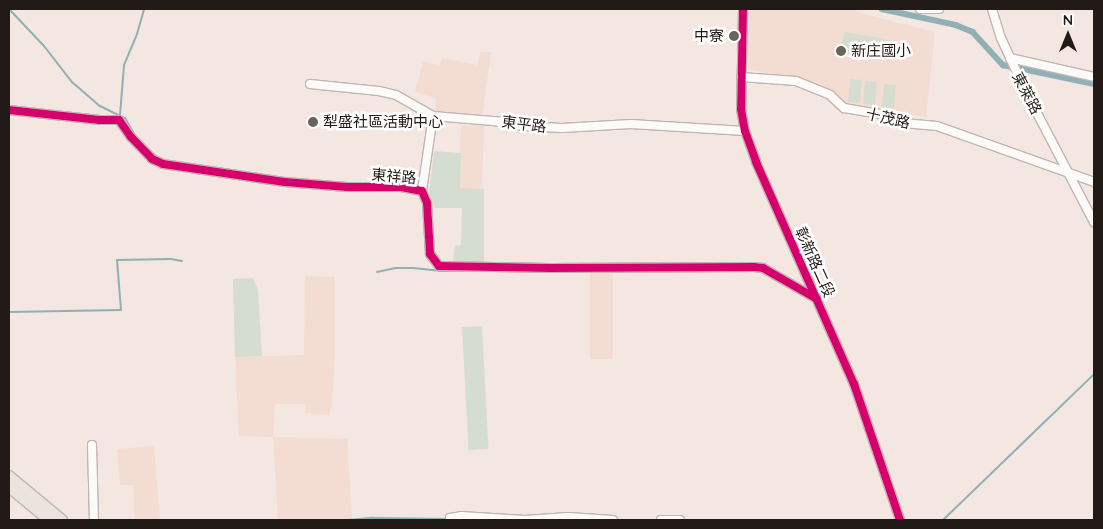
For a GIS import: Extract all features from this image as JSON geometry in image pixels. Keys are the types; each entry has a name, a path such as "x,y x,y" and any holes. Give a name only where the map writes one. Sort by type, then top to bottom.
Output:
{"main road":[{"path":"9,476 62,520"},
{"path":"9,486 50,520"}],"street":[{"name":"彰新路二段","path":"743,9 741,109 745,131 756,162 854,384 900,520"},
{"path":"920,9 939,9"},
{"name":"東萊路","path":"992,9 1010,58 1094,222"},
{"path":"1010,58 1094,77"},
{"name":"十茂路","path":"741,76 796,81 830,95 844,108 892,116 903,123 937,126 1094,182"},
{"name":"東平路","path":"310,84 378,91 396,95 433,116 505,122 528,127 562,128 631,124 745,131"},
{"name":"東祥路","path":"9,110 99,120 119,120 131,137 152,158 163,164 285,182 347,187 400,187 422,191 427,203 430,254 439,266 550,268 754,266 763,268 818,300"},
{"path":"422,191 433,116"},
{"path":"92,445 94,520"},
{"path":"450,519 461,516 525,520 568,517 613,520"},
{"path":"661,520 680,520"}],"shaded area":[{"name":"新庄國小","path":"750,9 854,9 860,13 935,32 926,117 847,103 819,83 747,69"},
{"path":"844,32 882,38 878,59 841,53"},
{"path":"883,39 894,41 890,61 880,59"},
{"path":"480,52 491,52 482,119 437,116 435,98 415,92 423,61 439,66 442,58 478,65"},
{"path":"850,79 862,80 860,103 848,102"},
{"path":"865,81 877,82 875,105 863,104"},
{"path":"884,84 896,85 894,108 882,107"},
{"path":"461,125 484,126 482,190 459,189"},
{"path":"434,151 461,153 460,188 484,189 484,270 452,269 455,246 461,245 462,208 434,208 429,194"},
{"path":"590,272 613,272 613,359 590,359"},
{"path":"305,276 335,277 335,355 332,405 329,415 305,413 305,404 275,404 273,437 239,436 235,357 304,355"},
{"path":"253,278 258,290 262,356 235,357 233,279"},
{"path":"482,326 488,449 468,450 462,327"},
{"path":"273,437 347,439 352,519 278,520"},
{"path":"154,446 160,520 135,520 133,485 120,485 117,449"}],"waterway":[{"path":"9,9 44,46 72,82 100,106 125,118 137,139 159,159"},
{"path":"120,115 124,65 137,34 144,9"},
{"path":"882,9 956,25 973,32 1003,65 1094,84"},
{"path":"178,170 188,171"},
{"path":"9,312 121,310 117,260 171,259 182,261"},
{"path":"377,272 396,268 442,271 531,271"},
{"path":"943,520 1094,374"},
{"path":"348,520 373,518 447,519"}],"cycle path":[{"path":"743,9 741,109 745,131 756,162 854,384 900,520"},
{"path":"9,110 99,120 119,120 131,137 152,159 163,164 285,182 347,187 401,187 422,191 427,203 430,254 439,266 550,268 754,267 763,268 817,299"}],"place":[{"name":"中寮","path":"734,36"},
{"name":"新庄國小","path":"841,51"},
{"name":"犁盛社區活動中心","path":"313,122"}]}
